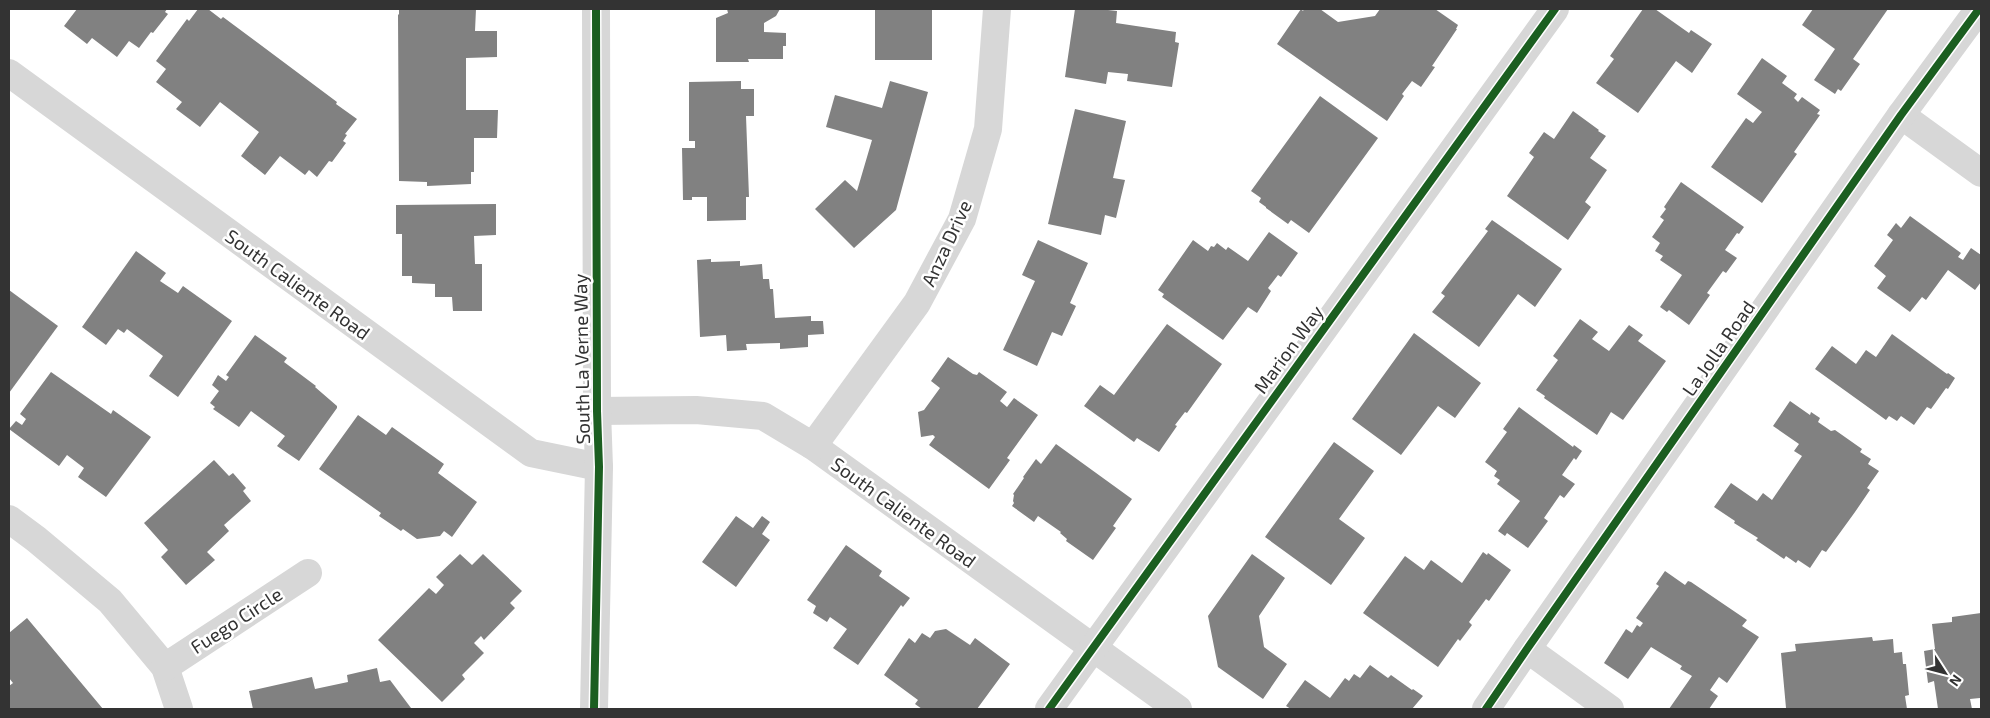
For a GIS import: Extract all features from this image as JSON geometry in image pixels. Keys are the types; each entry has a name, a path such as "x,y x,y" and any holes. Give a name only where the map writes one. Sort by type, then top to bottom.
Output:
{"street":[{"name":"South La Verne Way","path":"594,709 599,467 597,411 596,9"},
{"name":"Anza Drive","path":"813,446 918,303 962,219 988,128 997,9"},
{"name":"Marion Way","path":"1049,709 1555,9"},
{"name":"La Jolla Road","path":"1486,709 1901,116 1979,9"},
{"name":"South Caliente Road","path":"9,73 531,453 599,467"},
{"path":"1901,116 1981,174"},
{"name":"South Caliente Road","path":"597,411 696,410 763,416 813,446 1178,709"},
{"path":"9,519 110,601 165,667 179,709"},
{"name":"Fuego Circle","path":"165,667 308,573"},
{"path":"1527,649 1610,709"}],"building":[{"path":"77,9 167,9 165,12 168,14 139,48 129,41 117,57 92,38 87,44 64,26"},
{"path":"198,9 208,9 221,19 223,17 357,119 345,134 347,135 343,141 346,143 332,162 329,161 317,177 309,170 305,175 280,156 265,175 241,156 259,132 220,102 200,127 176,109 182,102 156,82 166,69 156,61 187,19 189,21"},
{"path":"399,9 476,9 475,31 497,31 497,57 466,58 466,110 498,110 497,138 474,138 474,172 471,172 471,184 427,186 427,182 399,181"},
{"path":"727,9 780,9 776,16 764,23 764,32 786,33 783,59 748,59 749,62 716,62 716,18 728,13"},
{"path":"875,9 932,9 932,60 875,60"},
{"path":"1075,9 1117,11 1116,23 1176,32 1175,42 1179,43 1172,87 1127,81 1128,74 1108,72 1106,84 1065,77"},
{"path":"1301,9 1303,11 1304,9 1320,9 1338,22 1375,16 1380,9 1435,9 1458,25 1432,66 1435,67 1421,87 1412,81 1402,94 1404,96 1387,121 1277,44"},
{"path":"1643,9 1655,9 1689,33 1691,30 1712,44 1692,73 1676,61 1638,113 1596,83 1614,59 1610,56"},
{"path":"1813,9 1888,9 1853,59 1860,64 1841,91 1838,89 1835,94 1814,80 1835,49 1802,25"},
{"path":"1762,58 1787,76 1782,83 1797,94 1794,98 1798,102 1802,97 1820,110 1817,114 1820,115 1794,152 1797,154 1762,203 1711,167 1746,118 1753,123 1762,112 1737,94"},
{"path":"741,81 741,89 754,89 754,116 746,116 749,197 746,197 746,220 707,221 707,197 692,197 692,200 683,200 682,148 695,148 695,141 689,141 689,82"},
{"path":"890,81 928,92 896,210 854,248 815,209 845,180 857,191 872,140 826,127 835,95 882,108"},
{"path":"1320,96 1378,138 1309,233 1291,220 1288,224 1259,202 1261,198 1251,191"},
{"path":"1075,109 1126,121 1113,178 1125,180 1116,218 1105,215 1101,235 1048,224"},
{"path":"1573,111 1606,136 1590,158 1607,170 1585,202 1591,207 1568,240 1507,196 1534,157 1529,153 1544,132 1554,139"},
{"path":"1681,182 1744,227 1739,234 1737,233 1725,250 1737,258 1726,273 1723,271 1707,293 1710,295 1689,325 1669,310 1667,312 1660,307 1682,275 1660,260 1663,256 1655,251 1660,243 1652,237 1664,220 1660,217 1666,209 1664,207"},
{"path":"496,204 496,235 474,236 475,264 482,264 482,311 453,311 452,297 435,297 435,284 412,283 412,276 402,276 402,234 396,234 396,205"},
{"path":"1910,216 1961,253 1958,257 1963,260 1971,248 1981,255 1981,282 1975,290 1948,270 1926,300 1922,297 1910,312 1877,288 1886,276 1874,266 1893,240 1887,235 1896,223 1901,228"},
{"path":"1492,220 1562,269 1535,307 1518,294 1479,347 1432,312 1445,296 1441,293 1488,231 1485,229"},
{"path":"1269,232 1298,253 1281,277 1278,275 1268,288 1271,291 1257,313 1248,307 1223,340 1162,297 1164,294 1158,290 1193,240 1208,251 1211,246 1214,247 1217,243 1226,250 1228,247 1248,261"},
{"path":"1038,240 1088,263 1070,303 1076,306 1062,336 1052,332 1037,366 1003,350 1035,281 1022,275"},
{"path":"136,251 166,273 160,281 178,293 183,286 232,321 178,397 149,376 163,356 127,329 124,333 118,329 106,345 82,327"},
{"path":"711,259 711,262 740,261 740,266 762,264 763,279 769,279 770,289 773,289 775,318 811,316 811,321 823,321 824,334 808,335 808,347 780,349 780,343 746,344 747,350 727,351 726,335 700,337 697,260"},
{"path":"9,290 58,326 9,393"},
{"path":"1580,319 1598,332 1592,339 1609,351 1629,325 1643,335 1638,341 1666,361 1623,420 1611,412 1597,435 1544,398 1545,396 1536,390 1558,360 1553,356"},
{"path":"1167,324 1222,364 1187,413 1185,412 1175,425 1177,426 1159,452 1137,438 1134,442 1084,406 1100,385 1114,395"},
{"path":"1414,333 1481,383 1455,418 1438,406 1401,455 1352,419"},
{"path":"1892,334 1955,378 1931,409 1927,407 1914,425 1901,416 1897,421 1889,416 1886,420 1815,369 1832,346 1856,364 1866,350 1876,357"},
{"path":"255,335 287,358 284,362 316,386 337,406 299,461 277,446 285,436 251,411 239,427 213,409 215,407 210,403 219,391 212,385 218,375 226,381 229,377 226,375"},
{"path":"948,357 973,374 977,375 979,372 1007,392 1000,401 1007,407 1014,398 1038,415 1007,458 1010,460 989,489 929,445 935,437 933,435 921,437 918,412 924,410 940,388 931,381"},
{"path":"51,372 111,414 113,410 151,437 106,497 78,477 84,468 67,455 59,466 9,429 16,421 22,425 26,419 20,414"},
{"path":"1790,401 1810,415 1811,412 1820,418 1818,422 1831,431 1835,430 1862,449 1860,452 1871,459 1868,464 1879,471 1867,488 1870,490 1855,512 1826,552 1822,550 1810,568 1798,560 1796,563 1786,556 1784,559 1714,507 1731,483 1757,501 1763,493 1772,500 1802,456 1794,451 1799,444 1773,426"},
{"path":"1519,407 1573,447 1574,445 1582,451 1576,460 1574,458 1562,475 1575,484 1564,498 1560,495 1544,518 1548,521 1528,548 1507,533 1505,536 1498,531 1520,501 1497,484 1500,480 1494,476 1497,471 1485,462 1507,432 1503,429"},
{"path":"358,415 386,435 392,427 444,464 438,473 477,502 452,537 444,531 440,536 417,539 403,529 401,531 379,516 381,513 319,469"},
{"path":"1334,442 1374,471 1339,519 1365,538 1331,585 1265,537"},
{"path":"1056,444 1132,499 1113,526 1116,528 1093,560 1066,541 1067,539 1061,532 1038,516 1034,522 1012,506 1014,503 1013,494 1023,477 1036,459 1041,464"},
{"path":"214,460 229,476 233,473 246,488 243,491 251,501 224,525 229,531 207,552 215,560 186,585 161,557 168,550 144,523"},
{"path":"736,516 753,528 762,516 770,522 762,534 770,540 736,587 702,562"},
{"path":"846,545 882,571 879,576 910,598 903,607 901,605 858,665 833,648 847,629 830,617 827,622 813,613 816,606 807,600"},
{"path":"1483,552 1487,555 1488,553 1511,570 1489,601 1486,599 1469,622 1472,625 1460,641 1458,639 1438,667 1363,613 1405,556 1424,570 1431,560 1462,583"},
{"path":"460,554 472,565 483,554 522,591 510,603 515,608 484,640 481,636 474,643 484,653 462,675 465,679 442,702 378,640 429,588 436,594 444,585 436,577"},
{"path":"1252,554 1285,578 1259,616 1264,647 1287,664 1263,699 1218,667 1208,616"},
{"path":"1665,571 1685,585 1688,581 1691,582 1747,620 1742,626 1759,637 1727,683 1719,677 1710,690 1718,696 1709,709 1669,709 1692,676 1680,669 1682,666 1651,647 1628,679 1604,663 1626,629 1632,633 1637,625 1640,627 1643,623 1636,618 1659,586 1656,584"},
{"path":"1981,613 1980,698 1970,699 1972,709 1938,709 1934,681 1928,683 1924,651 1935,649 1932,624 1952,622 1952,617"},
{"path":"27,618 103,709 9,709 9,686 13,683 9,678 9,633"},
{"path":"946,629 970,645 975,638 1010,664 977,709 922,709 915,704 918,700 884,675 909,638 915,643 922,633 930,638 935,631"},
{"path":"1872,637 1873,641 1893,639 1894,653 1902,652 1903,664 1906,664 1909,695 1905,696 1907,709 1786,708 1781,653 1796,651 1795,644"},
{"path":"1370,665 1388,678 1391,675 1423,696 1412,709 1291,709 1286,706 1305,680 1330,698 1345,678 1349,681 1354,674 1360,678"},
{"path":"377,668 380,682 390,680 411,708 253,709 249,691 312,677 315,689 348,682 347,675"}],"cycle path":[{"path":"594,709 599,467 597,411 596,9"},
{"path":"1049,709 1555,9"},
{"path":"1486,709 1901,115 1979,9"}]}
